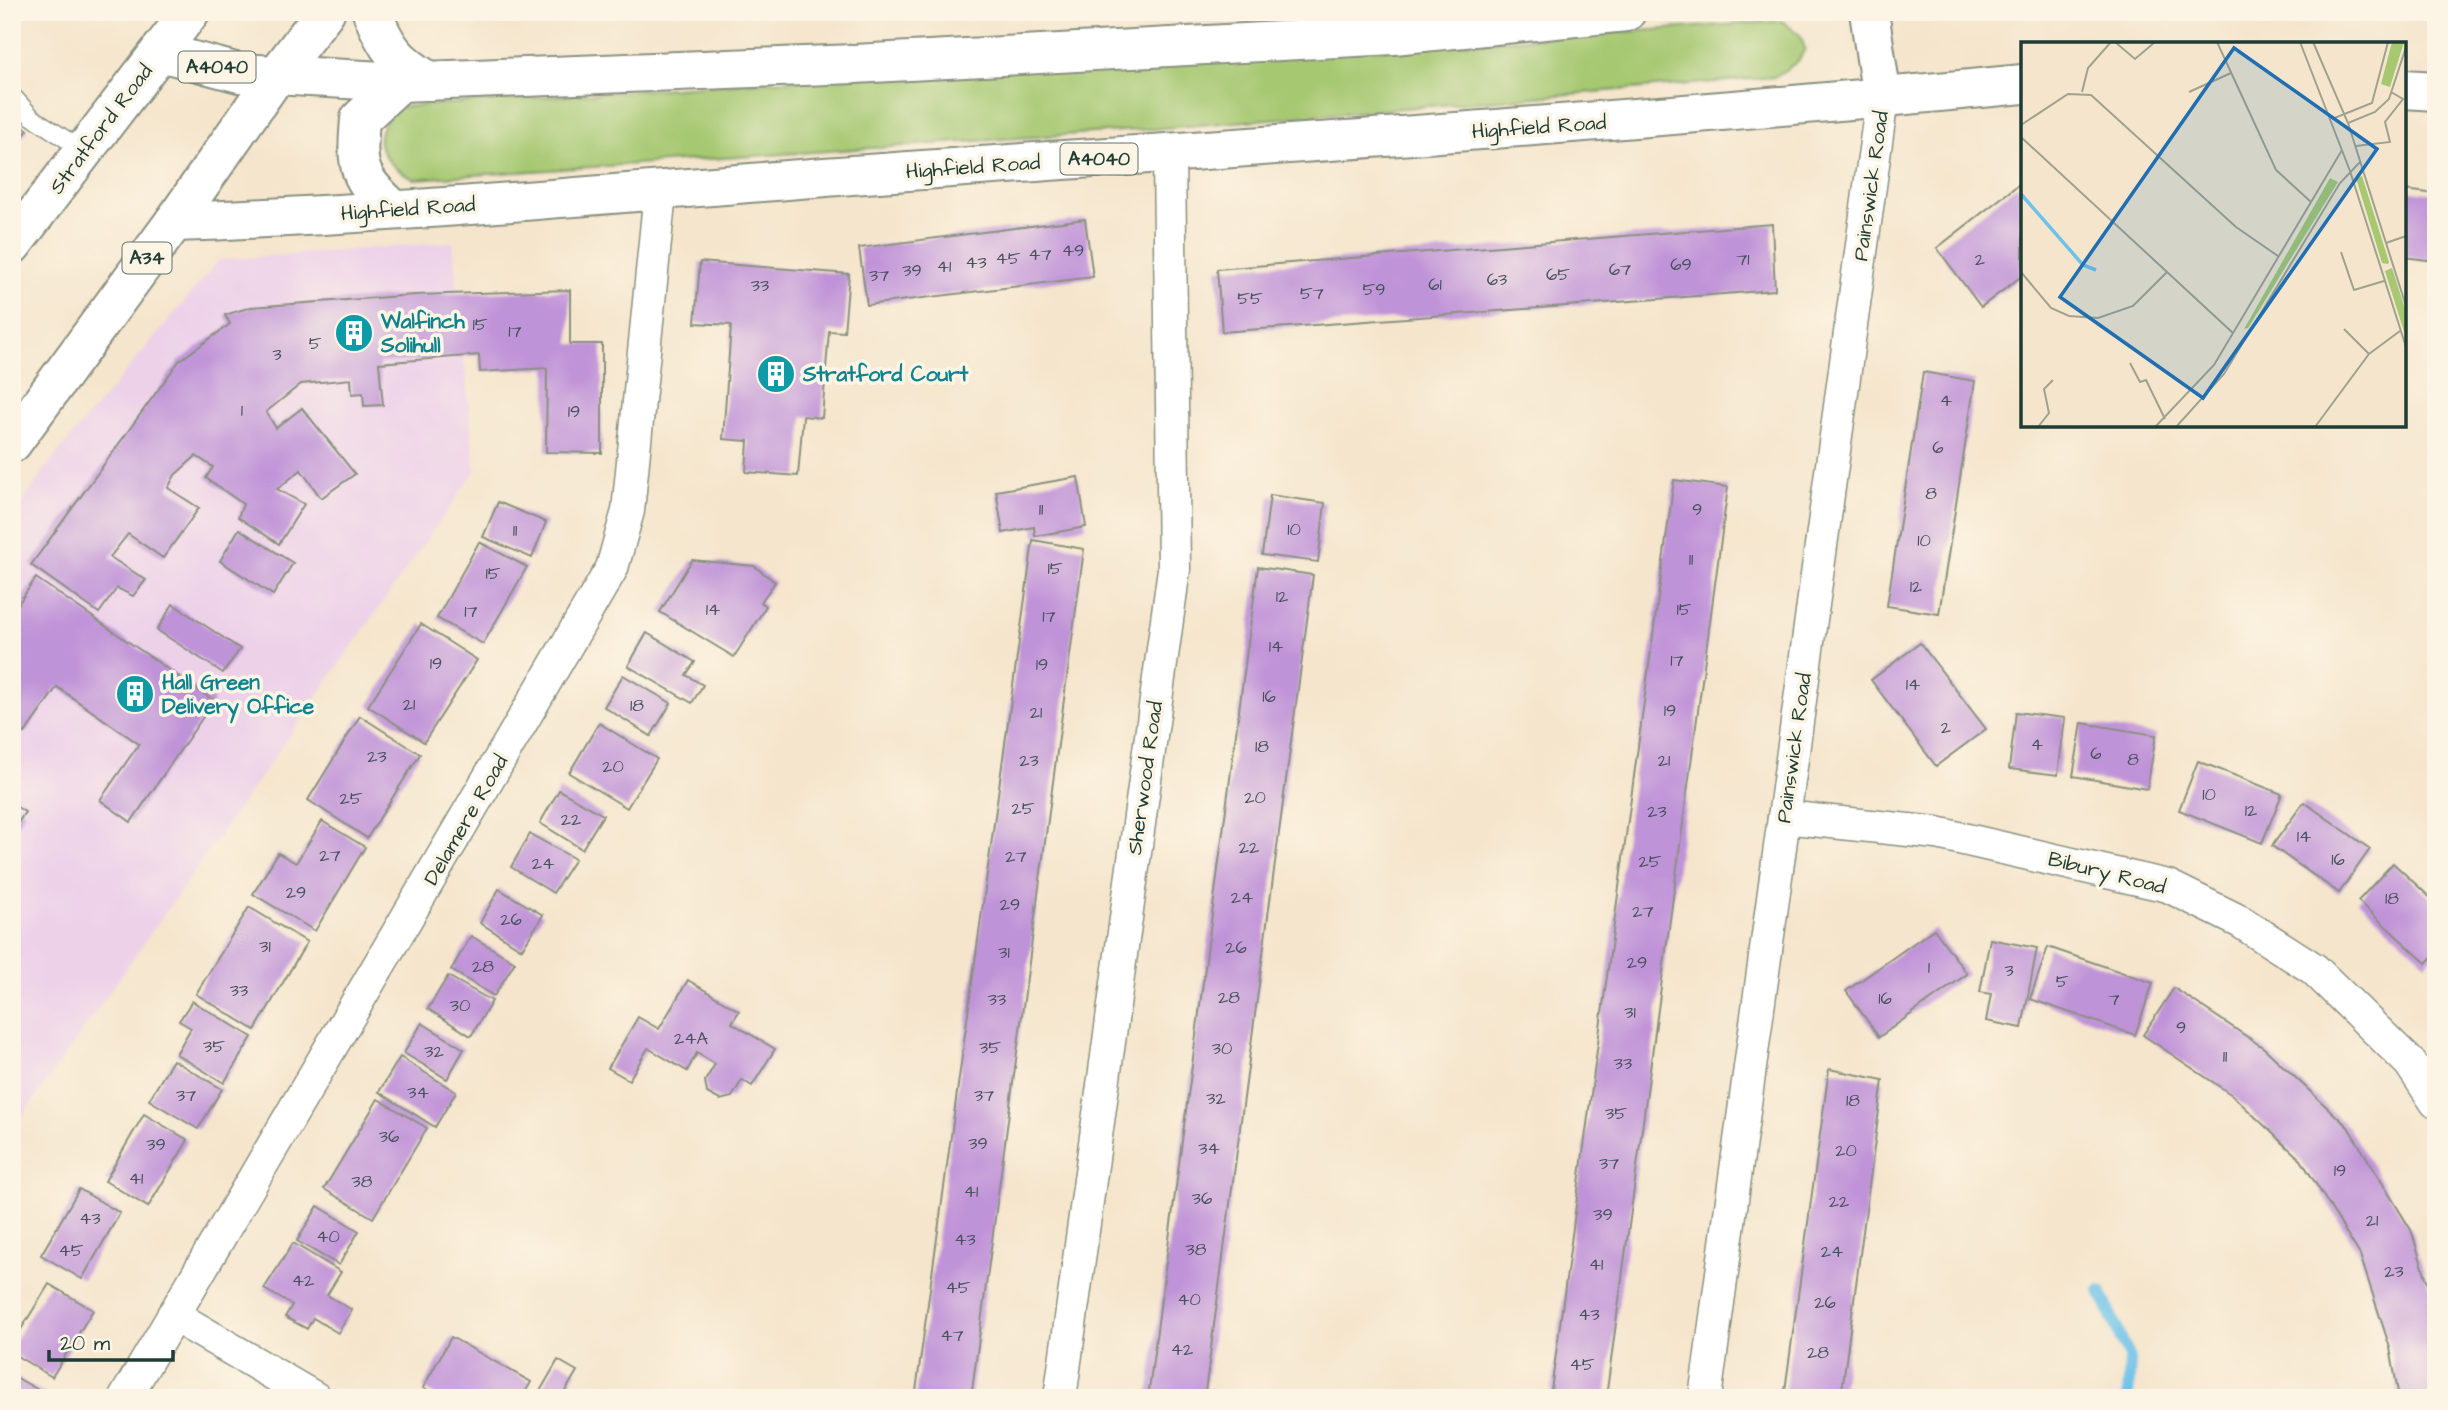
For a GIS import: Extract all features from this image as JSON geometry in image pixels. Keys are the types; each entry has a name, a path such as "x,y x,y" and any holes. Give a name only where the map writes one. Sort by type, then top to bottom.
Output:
{"main road":[{"name":"Stratford Road","path":"12,245 190,12"},
{"name":"A34","path":"14,438 325,12"},
{"path":"372,12 384,43 415,81 360,119 358,150 366,184 394,210"},
{"name":"A4040","path":"160,51 239,73 275,77 415,81 854,64 1393,35 1626,12"},
{"path":"1868,12 1882,98"},
{"name":"Highfield Road","path":"174,222 394,210 1169,155 1882,98 2021,84"},
{"path":"2406,89 2436,91"}],"street":[{"name":"Painswick Road","path":"1705,1398 1882,98"},
{"name":"Sherwood Road","path":"1059,1398 1174,569 1169,155"},
{"name":"Delamere Road","path":"125,1398 612,568 628,512 660,192"},
{"name":"Bibury Road","path":"1784,817 1937,833 2168,886 2241,922 2314,969 2410,1063 2436,1102"},
{"path":"173,1315 315,1398"}],"lane":[{"path":"12,95 32,117 84,151"}],"shaded area":[{"path":"466,12 673,12 481,21"},
{"path":"453,242 475,471 12,1131 12,519 46,467 219,260"}],"green space":[{"path":"1782,21 1800,35 1805,49 1798,61 1775,77 1151,129 414,179 385,156 380,137 382,127 400,107 935,70 1392,48"}],"building":[{"path":"12,118 28,130 12,149"},
{"path":"2021,183 2021,277 1981,307 1937,248"},
{"path":"2406,190 2436,194 2436,261 2406,257"},
{"path":"1085,219 1093,277 867,305 859,248"},
{"path":"1772,224 1775,290 1222,332 1217,269"},
{"name":"Stratford Court","path":"700,262 849,274 844,332 829,331 822,418 803,416 798,476 746,472 748,441 723,439 731,325 695,323"},
{"path":"570,290 570,344 602,344 602,453 546,452 547,368 480,372 479,355 379,363 383,405 364,406 363,393 352,394 351,379 301,384 266,412 276,428 302,408 355,474 321,498 301,470 277,489 304,504 279,544 238,517 243,504 206,478 213,467 196,456 175,475 168,488 199,508 163,558 128,534 110,557 146,580 133,596 117,588 99,613 31,565 179,361 230,324 225,315 251,307 415,295"},
{"path":"1923,372 1975,381 1939,614 1887,606"},
{"path":"1078,477 1086,527 1035,536 1034,527 1003,533 996,491"},
{"path":"1674,480 1728,487 1606,1398 1550,1398"},
{"path":"1270,495 1325,503 1318,562 1262,555"},
{"path":"498,502 546,522 532,558 483,537"},
{"path":"239,529 293,563 273,595 220,561"},
{"path":"1033,540 1084,549 971,1398 915,1398"},
{"path":"479,542 527,567 483,644 437,618"},
{"path":"692,560 754,566 775,582 761,602 766,606 734,657 660,612"},
{"path":"1258,567 1313,575 1207,1378 1204,1398 1148,1398"},
{"name":"Hall Green Delivery Office","path":"36,578 214,701 131,822 100,800 139,744 57,687 25,733 12,724 12,613"},
{"path":"173,604 240,649 223,673 157,630"},
{"path":"421,624 477,660 424,742 368,706"},
{"path":"647,633 695,662 686,675 703,685 692,703 628,666"},
{"path":"1920,643 1986,729 1936,766 1871,680"},
{"path":"623,675 671,703 651,736 604,707"},
{"path":"2016,712 2065,718 2058,775 2009,769"},
{"path":"360,716 420,754 367,838 308,800"},
{"path":"599,723 657,759 627,808 569,773"},
{"path":"2082,723 2156,735 2147,789 2073,776"},
{"path":"2198,761 2282,794 2262,843 2179,810"},
{"path":"559,790 603,815 582,849 540,823"},
{"path":"2304,802 2370,849 2339,893 2272,846"},
{"path":"12,804 25,812 12,832"},
{"path":"322,821 365,847 315,931 253,894 278,853 296,863"},
{"path":"530,834 575,859 553,893 511,867"},
{"path":"2393,863 2436,903 2436,953 2426,963 2358,901"},
{"path":"499,889 543,915 522,949 480,923"},
{"path":"249,907 307,942 255,1030 196,994"},
{"path":"1934,929 1967,974 1879,1037 1846,991"},
{"path":"471,936 515,962 494,996 451,970"},
{"path":"1990,939 2037,948 2022,1028 1986,1021 1991,994 1980,992"},
{"path":"2048,947 2153,983 2135,1035 2030,999"},
{"path":"448,976 492,1001 471,1036 428,1009"},
{"path":"688,980 739,1011 732,1023 775,1049 752,1086 742,1080 732,1097 720,1100 707,1093 705,1081 715,1064 697,1053 687,1071 648,1048 629,1080 608,1068 638,1017 659,1029"},
{"path":"2174,988 2264,1048 2348,1127 2411,1230 2436,1309 2436,1398 2399,1398 2390,1348 2360,1255 2301,1160 2232,1095 2143,1035"},
{"path":"192,1001 252,1037 224,1083 176,1054 191,1028 179,1021"},
{"path":"422,1023 464,1049 447,1079 404,1053"},
{"path":"400,1057 456,1092 435,1127 379,1092"},
{"path":"173,1060 222,1089 198,1129 149,1100"},
{"path":"1829,1069 1883,1080 1843,1383 1840,1398 1784,1398"},
{"path":"378,1099 427,1128 373,1218 324,1189"},
{"path":"144,1114 188,1140 148,1207 105,1181"},
{"path":"79,1189 120,1213 82,1279 41,1255"},
{"path":"318,1206 359,1231 339,1265 297,1241"},
{"path":"293,1243 341,1272 327,1295 352,1310 338,1333 313,1318 307,1329 285,1317 292,1305 264,1289"},
{"path":"49,1284 93,1310 52,1377 12,1353 12,1344"},
{"path":"451,1337 531,1382 522,1398 440,1398 423,1388"},
{"path":"558,1360 577,1371 563,1395 567,1398 536,1398"},
{"path":"12,1375 47,1395 45,1398 12,1398"}],"waterway":[{"path":"2100,1291 2130,1359 2128,1398"}],"place":[{"name":"Walfinch Solihull","path":"354,333"},
{"name":"Stratford Court","path":"776,374"},
{"name":"Hall Green Delivery Office","path":"135,694"}]}
